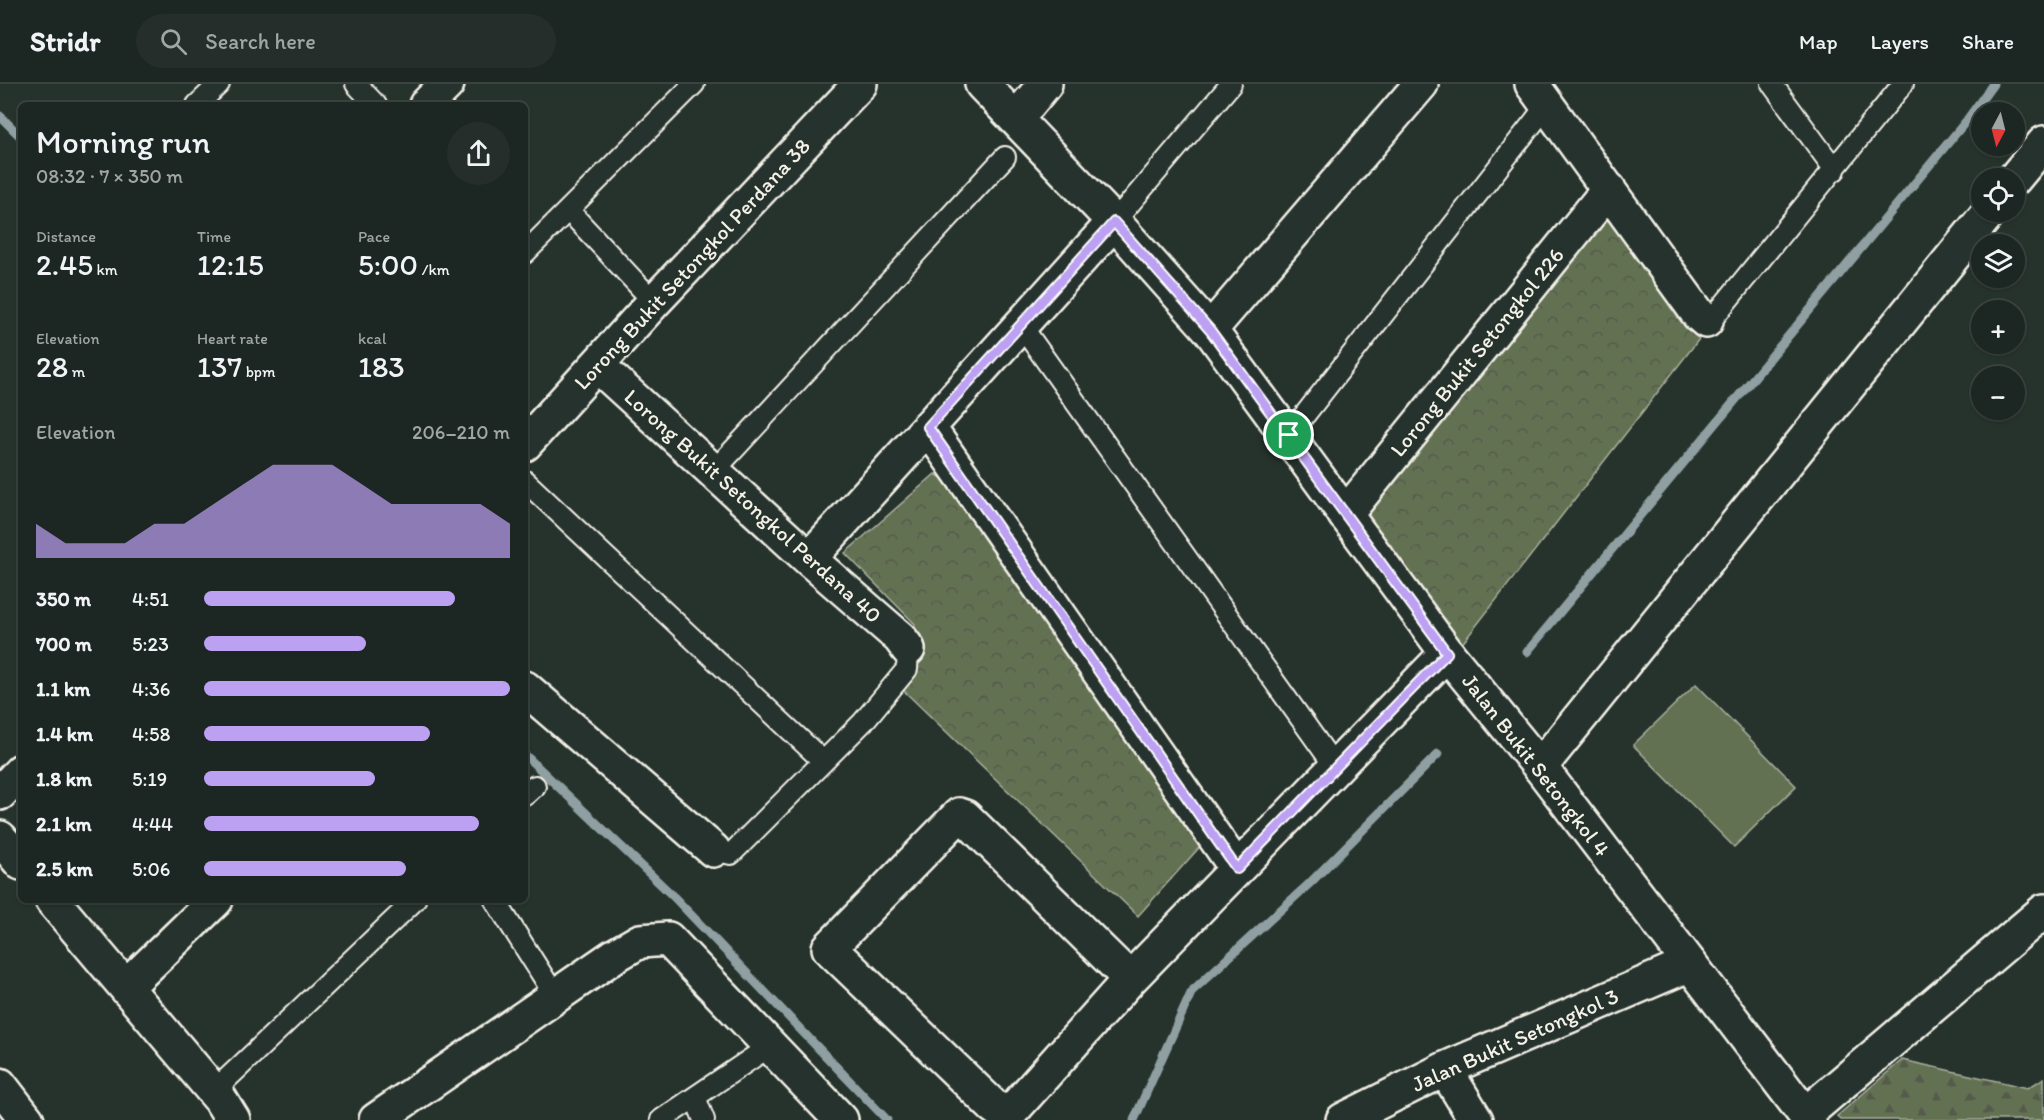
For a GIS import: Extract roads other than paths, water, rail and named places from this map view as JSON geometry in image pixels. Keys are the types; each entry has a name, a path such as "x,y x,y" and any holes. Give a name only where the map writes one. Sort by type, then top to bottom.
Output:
{"street":[{"path":"429,102 447,84"},
{"name":"Lorong Bukit Setongkol Perdana 38","path":"528,441 654,302 860,84"},
{"name":"Jalan Bukit Setongkol 4","path":"982,84 1114,222 1210,330 1447,653 1540,767 1808,1117"},
{"path":"1016,119 1045,84"},
{"path":"1210,330 1421,84"},
{"path":"1539,94 1699,315 1706,321"},
{"path":"2024,168 2044,143"},
{"name":"Lorong Bukit Setongkol 226","path":"1346,515 1609,189"},
{"path":"809,559 1114,222"},
{"path":"1540,767 1981,222"},
{"name":"Lorong Bukit Setongkol Perdana 40","path":"597,364 809,559 900,638 908,649"},
{"path":"928,427 1237,869"},
{"path":"1130,979 959,814 829,948 1001,1112 1011,1112 1130,979 1447,653"},
{"path":"528,691 713,850"},
{"path":"0,793 18,774"},
{"path":"0,838 18,859"},
{"path":"55,903 214,1091 233,1120"},
{"path":"126,987 213,903"},
{"path":"1808,1117 2044,911"},
{"path":"376,1120 640,941 668,939 841,1120"},
{"name":"Jalan Bukit Setongkol 3","path":"1343,1120 1445,1069 1690,964"},
{"path":"1445,1069 1476,1120"},
{"path":"0,1086 27,1120"}],"lane":[{"path":"200,102 219,84"},
{"path":"356,84 373,102"},
{"path":"528,251 694,84"},
{"path":"1114,222 1231,84"},
{"path":"1772,84 1835,170"},
{"path":"1706,321 1713,318 1903,84"},
{"path":"1289,435 1539,94"},
{"path":"714,472 1005,157"},
{"path":"569,211 654,302"},
{"path":"1020,324 1336,768"},
{"path":"528,485 823,761"},
{"path":"713,850 731,854 863,722 907,669 908,649"},
{"path":"214,1091 412,903"},
{"path":"497,903 556,997"},
{"path":"661,1120 770,1046"},
{"path":"695,1097 704,1120"}],"waterway":[{"path":"1527,652 1967,120 1993,84"},
{"path":"0,116 18,134"},
{"path":"1134,1120 1192,991 1310,883 1438,754"},
{"path":"528,758 672,895 887,1120"}]}
